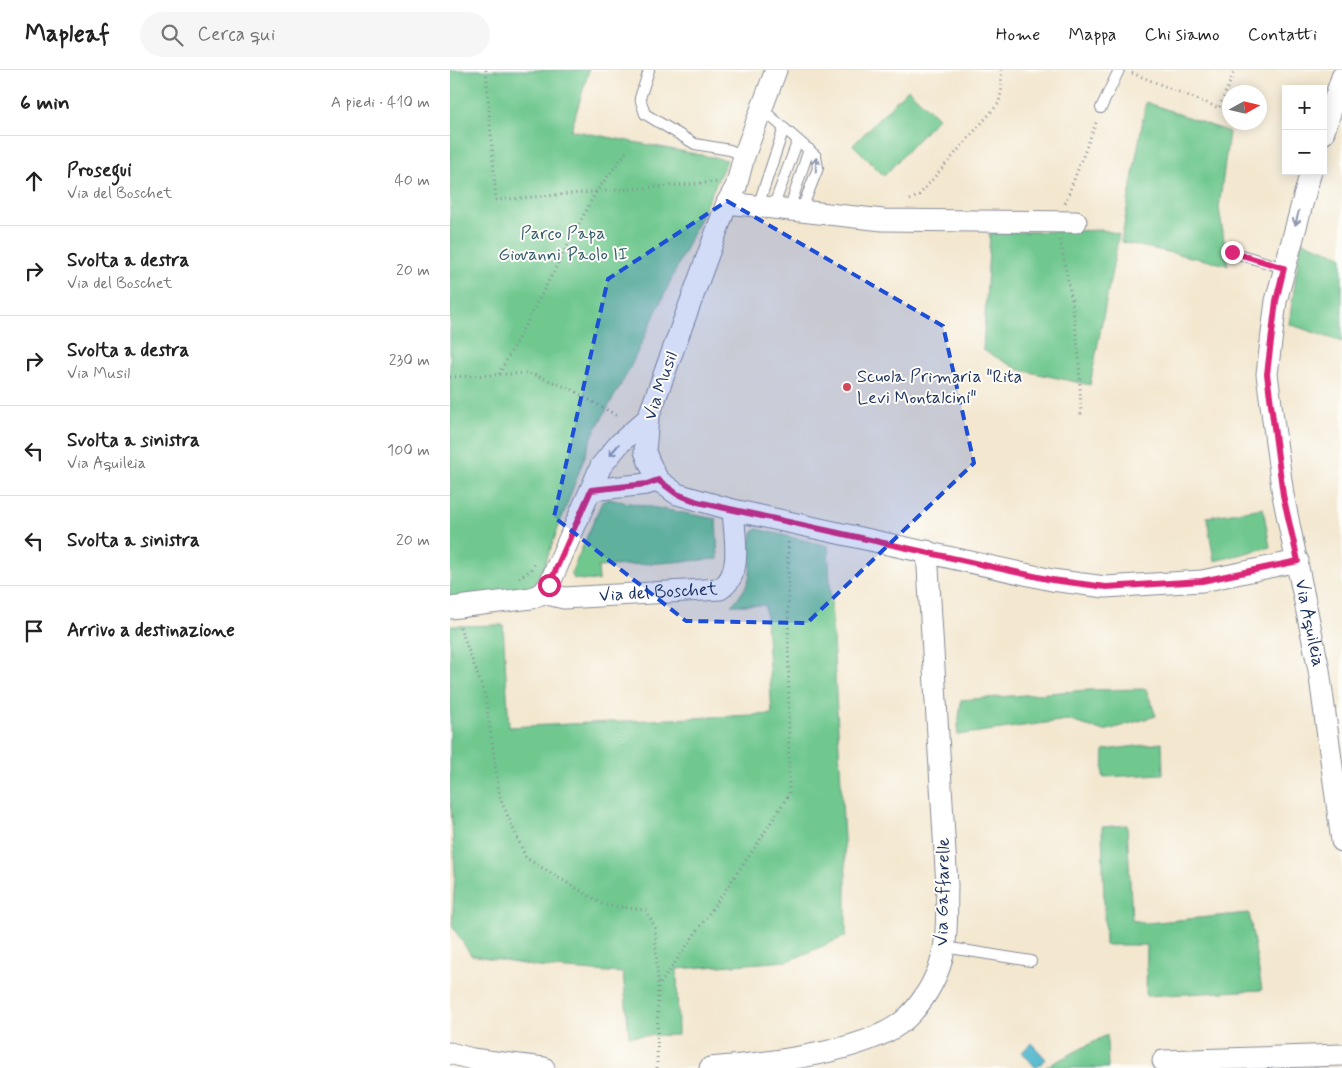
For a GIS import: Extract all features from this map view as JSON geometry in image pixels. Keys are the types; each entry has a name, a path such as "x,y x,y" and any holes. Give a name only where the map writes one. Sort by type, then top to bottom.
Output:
{"street":[{"name":"Via Musil","path":"658,480 645,451 648,418 728,203 736,187 744,156 776,70"},
{"path":"1324,130 1342,77"},
{"name":"Via Aquileia","path":"1310,175 1276,301 1267,374 1283,495 1319,670 1342,841"},
{"path":"728,203 883,220 1067,222"},
{"path":"543,593 549,585 601,466 619,444 648,418"},
{"path":"591,490 647,484 658,480 677,494 733,510 1052,580 1106,587 1202,581 1298,561"},
{"name":"Via del Boschet","path":"451,608 531,598 543,593 564,598 720,589 733,578 735,566 733,510"},
{"name":"Via Gaffarelle","path":"710,1068 833,1050 872,1038 902,1022 921,1001 938,972 944,947 947,886 927,552"},
{"path":"450,1053 472,1059 544,1068"},
{"path":"1163,1061 1342,1055"}],"lane":[{"path":"649,70 640,98 645,114 695,144 730,150 744,156"},
{"path":"1101,108 1119,70"},
{"path":"762,108 816,156 818,168 780,208"},
{"path":"780,208 784,128"},
{"path":"780,208 798,140"},
{"path":"780,208 809,149"},
{"path":"1232,252 1284,268"},
{"path":"944,947 1031,961"}],"path":[{"path":"1124,70 1219,108 1235,70"},
{"path":"1081,415 1067,222 1101,108"},
{"path":"499,374 596,192 628,150"},
{"path":"450,377 529,373 571,389 620,417"},
{"path":"658,987 760,840 789,794 788,521"},
{"path":"516,581 531,570 540,554"},
{"path":"451,608 484,695 500,798 526,858 558,875 604,905 646,910 655,928 658,987 657,1068"}],"highlighted area":[{"path":"727,201 943,326 974,463 807,623 686,621 554,517 608,279"}],"green space":[{"name":"Parco Papa Giovanni Paolo II","path":"450,70 589,70 571,130 727,160 629,370 593,434 542,572 530,590 450,598"},
{"path":"908,89 938,118 884,176 853,145"},
{"path":"1146,102 1229,132 1219,208 1228,265 1121,242"},
{"path":"1103,230 1119,234 1090,385 1020,370 983,350 990,233"},
{"path":"1301,241 1342,256 1342,342 1289,324"},
{"path":"608,499 716,519 718,559 598,567 599,581 574,579 571,573 602,502"},
{"path":"1263,508 1270,547 1214,561 1207,517"},
{"path":"757,529 828,546 846,875 846,936 788,961 677,969 678,1035 629,1036 623,973 539,967 471,955 452,926 455,874 450,790 450,626 503,625 509,727 772,714 765,605 731,605 746,587 749,579 752,533"},
{"path":"1146,689 1156,716 1104,731 1067,720 957,735 961,700 1087,690"},
{"path":"1162,743 1163,774 1103,777 1104,750"},
{"path":"1127,825 1132,920 1147,923 1249,913 1262,990 1146,996 1147,945 1105,945 1102,827"},
{"path":"1107,1035 1108,1068 1044,1068"}],"water":[{"path":"1031,1043 1046,1059 1036,1068 1022,1052"}],"place":[{"name":"Scuola Primaria \"Rita Levi Montalcini\"","path":"847,387"}],"route":[{"path":"549,585 591,490 647,484 658,480 677,494 698,502 1052,580 1106,587 1202,581 1298,561 1283,495 1267,374 1276,301 1284,268 1232,252"}]}
